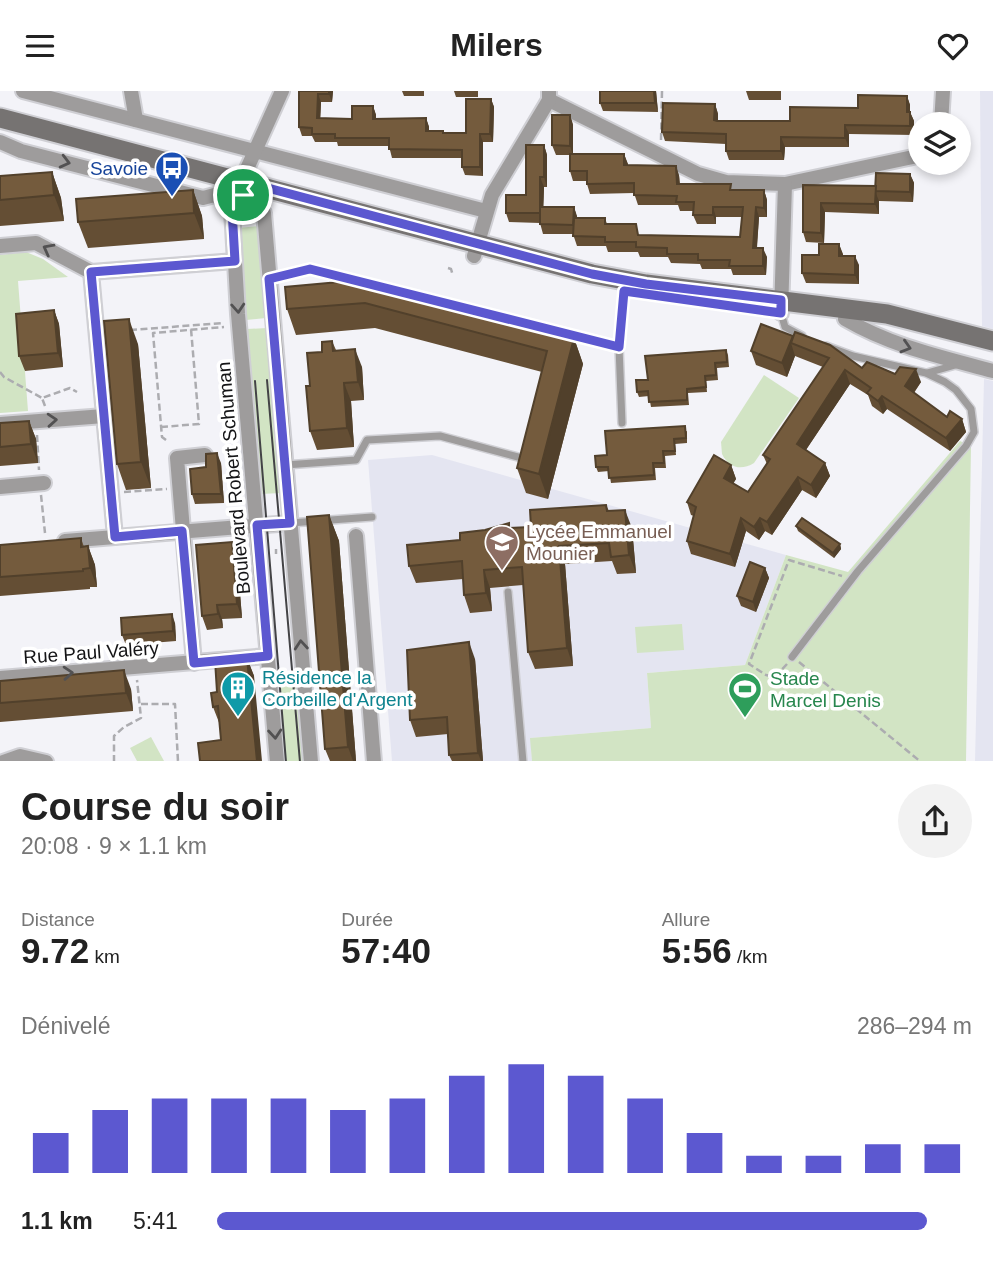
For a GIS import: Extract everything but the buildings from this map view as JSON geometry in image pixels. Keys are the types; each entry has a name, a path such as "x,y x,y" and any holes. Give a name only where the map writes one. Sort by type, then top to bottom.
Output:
{"main road":[{"path":"0,118 239,189"},
{"path":"0,130 475,250 920,333 969,352 993,352"},
{"path":"475,250 573,282 624,291 887,314 969,352 993,341"}],"street":[{"path":"23,91 486,211"},
{"path":"131,91 136,120"},
{"name":"Boulevard Robert Schuman","path":"278,761 232,210 246,171 282,91"},
{"path":"942,112 943,91"},
{"path":"475,250 492,195 549,96 698,174 740,184 785,184 908,158"},
{"path":"0,142 21,151 203,198 239,189 264,213 311,761"},
{"path":"781,306 785,184"},
{"path":"0,246 36,243 91,272 235,261"},
{"path":"91,272 115,537"},
{"path":"969,352 993,370"},
{"path":"0,424 104,416"},
{"path":"194,663 177,458 205,455"},
{"path":"0,487 42,484"},
{"path":"48,538 115,537 290,523"},
{"path":"356,536 374,761"},
{"name":"Rue Paul Valéry","path":"0,678 268,656"},
{"path":"3,761 20,756 46,761"}],"lane":[{"path":"269,279 310,269 377,286"},
{"path":"622,423 619,347 624,291"},
{"path":"781,306 785,327 811,340"},
{"path":"538,327 619,347"},
{"path":"792,657 852,579 974,432 971,409 956,390 926,373 853,356 822,344"},
{"path":"926,373 969,352"},
{"path":"284,465 350,464 356,460 367,440 440,436 517,457"},
{"path":"290,523 372,517"},
{"path":"508,591 523,761"}],"path":[{"path":"661,145 662,91"},
{"path":"448,268 452,269 453,276"},
{"path":"118,331 224,325 153,333 162,437 166,440"},
{"path":"161,427 199,424 191,329"},
{"path":"0,372 4,377 42,398 46,411"},
{"path":"42,398 70,388 77,392"},
{"path":"36,428 48,538"},
{"path":"118,493 170,488"},
{"path":"243,588 238,548 244,548"},
{"path":"852,579 789,560 749,664 766,675 775,677 792,657 921,761"},
{"path":"285,671 286,677"},
{"path":"114,761 114,736 141,718 137,677"},
{"path":"140,705 175,704 178,761"}],"shaded area":[{"path":"980,91 993,91 993,329 982,326"},
{"path":"984,379 993,381 993,761 975,761"},
{"path":"432,455 786,555 745,665 647,673 651,728 531,738 532,761 392,761 368,460"}],"green space":[{"path":"259,226 266,318 246,320 239,228"},
{"path":"26,252 43,259 68,277 18,281 28,411 0,413 0,255"},
{"path":"267,328 281,493 261,494 247,329"},
{"path":"764,375 799,398 754,463 736,467 722,454 721,442"},
{"path":"960,441 971,446 966,761 532,761 530,738 651,728 647,673 745,665 786,555 848,572"},
{"path":"682,624 684,650 637,653 635,627"},
{"path":"296,681 303,761 283,761 277,683"},
{"path":"151,737 164,761 137,761 130,748"}],"tram line":[{"path":"267,380 300,761"},
{"path":"255,381 286,761"}],"place":[{"name":"Savoie","path":"172,198"},
{"name":"Lycée Emmanuel Mounier","path":"502,572"},
{"name":"Résidence la Corbeille d'Argent","path":"238,718"},
{"name":"Stade Marcel Denis","path":"745,719"}],"route":[{"path":"245,182 592,274 646,284 781,300 781,313 624,291 619,347 310,269 269,279 290,523 257,525 268,656 194,663 182,531 115,537 91,272 235,261 232,210 243,195 245,182"}]}
